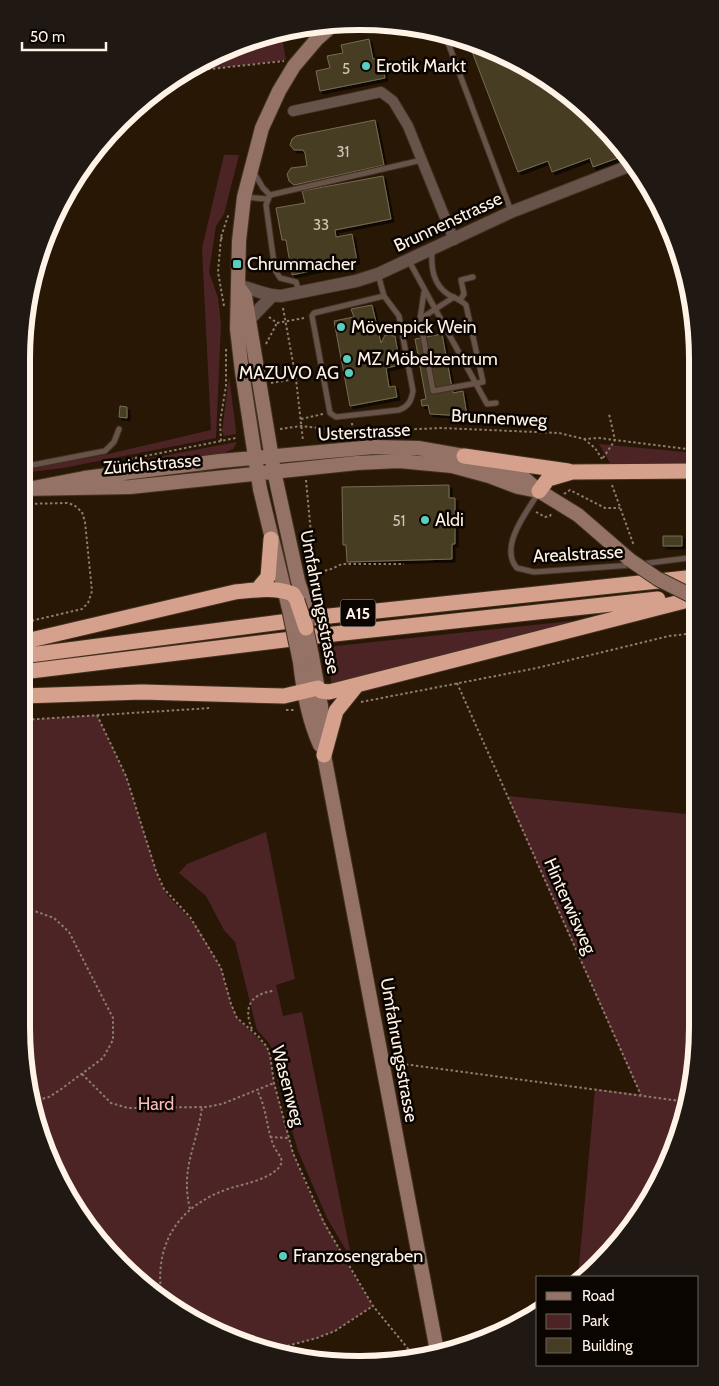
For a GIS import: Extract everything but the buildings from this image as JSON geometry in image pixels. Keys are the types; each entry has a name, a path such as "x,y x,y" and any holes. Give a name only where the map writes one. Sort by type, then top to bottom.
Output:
{"highway":[{"path":"464,456 572,472 689,471"},
{"path":"539,491 548,479 572,472"},
{"path":"258,589 268,577 271,539"},
{"name":"A15","path":"30,655 320,617 689,577"},
{"path":"30,640 182,604 258,589 285,591 293,594 301,602 306,628"},
{"name":"A15","path":"30,671 325,635 689,598"},
{"path":"30,696 142,692 284,696 311,690 329,692 689,599"},
{"path":"324,755 336,712 356,685"}],"main road":[{"name":"Umfahrungsstrasse","path":"285,591 271,539 256,466 238,345 238,241 244,197 262,128 279,91 294,66 325,32"},
{"name":"Umfahrungsstrasse","path":"238,286 245,296 273,464 298,581 311,690 436,1347"},
{"name":"Usterstrasse","path":"273,464 397,447 418,448 464,456 524,478 539,491 578,515 633,555 658,579 689,594"},
{"name":"Usterstrasse","path":"273,464 416,461 466,469 518,487 539,491"},
{"name":"Zürichstrasse","path":"30,488 130,487 273,464"},
{"name":"Umfahrungsstrasse","path":"306,628 306,659"},
{"name":"Umfahrungsstrasse","path":"311,690 308,710 314,732 324,755"}],"street":[{"path":"292,111 381,92 394,101 408,126 454,240"},
{"name":"Brunnenstrasse","path":"277,296 356,281 378,274 432,251 511,212 627,167"},
{"path":"238,286 253,288 277,296"},
{"path":"249,320 277,296"}],"lane":[{"path":"448,42 511,212"},
{"path":"244,197 269,197 422,160"},
{"path":"251,166 269,197 275,270 280,278 296,282 299,292"},
{"path":"424,292 420,318 433,391 483,382 466,305 438,284 431,264 432,251"},
{"path":"409,261 424,292 487,404 496,403"},
{"path":"378,274 384,296 399,316 413,391 410,403 399,410 340,418 330,412 312,316 314,313 384,296"},
{"path":"460,300 464,294 461,280 472,277"},
{"path":"420,318 454,297"},
{"path":"30,466 104,451 114,442 119,429"},
{"name":"Arealstrasse","path":"539,491 512,542 511,558 514,565 522,571 589,569 689,558"}],"path":[{"path":"203,70 286,60 294,66"},
{"path":"223,241 220,237 218,272 224,307"},
{"path":"218,272 221,266"},
{"path":"277,296 285,321 296,379 304,443"},
{"path":"285,321 312,316"},
{"path":"265,346 277,323"},
{"path":"221,441 220,422 226,386 226,348"},
{"path":"259,384 296,379"},
{"path":"300,419 330,412"},
{"path":"584,440 596,448 603,461 607,448 615,440 609,414"},
{"path":"352,424 353,432"},
{"name":"Brunnenweg","path":"280,429 301,426 353,432 441,428 559,433 584,440 599,438 689,449"},
{"name":"Zürichstrasse","path":"176,450 236,438"},
{"path":"301,602 316,587 306,477"},
{"path":"611,482 633,555"},
{"path":"566,491 570,490 605,508 620,508"},
{"path":"30,504 67,503 80,509 85,522 92,591 88,603 82,609 30,621"},
{"path":"315,572 329,570 342,564 404,564"},
{"path":"354,703 537,668 669,636 689,634"},
{"name":"Hinterwisweg","path":"457,683 640,1095"},
{"path":"30,719 213,708"},
{"path":"279,709 308,710"},
{"name":"Wasenweg","path":"97,715 126,776 156,872 164,889 196,925 224,975 234,1011 263,1042 270,1055 274,1083 289,1138 308,1189 324,1223 374,1306 411,1352"},
{"path":"30,909 54,918 69,932 113,1018 113,1040 102,1058 49,1097 38,1100"},
{"path":"253,1031 248,1015 253,999 263,992 273,991"},
{"path":"380,1055 681,1101"},
{"path":"82,1074 108,1101 117,1106 202,1107 222,1104 274,1083"},
{"path":"162,1290 162,1260 166,1242 177,1224 190,1209 208,1196 255,1181 274,1172 282,1161 270,1137 265,1107 257,1090"},
{"path":"190,1209 186,1173 202,1107"},
{"path":"270,1137 289,1138"},
{"path":"283,1347 318,1338 335,1331 374,1306"}],"green space":[{"path":"282,39 286,60 203,70 233,55"},
{"path":"224,155 239,155 224,214 216,226 209,272 218,298 221,324 216,438 63,468 30,472 30,469 104,455 211,430 202,248"},
{"path":"229,377 236,434 224,436 222,431"},
{"path":"237,442 233,449 217,456 82,473 82,471"},
{"path":"599,444 689,452 689,464 610,463"},
{"path":"590,619 332,687 326,647"},
{"name":"Hard","path":"97,715 126,776 159,880 167,895 196,925 221,968 237,1018 267,1047 274,1083 293,1152 308,1189 347,1264 373,1306 335,1331 283,1347 233,1331 195,1312 159,1288 112,1244 86,1210 64,1172 55,1153 41,1112 36,1091 31,1048 30,719"},
{"path":"507,796 689,814 689,1026 686,1070 681,1101 677,1101 675,1122 664,1153 645,1191 621,1227 578,1273 595,1089 640,1094"},
{"path":"266,832 295,979 276,985 283,1016 302,1012 352,1260 327,1218 298,1151 278,1082 275,1056 269,1043 257,1030 235,942 224,930 206,896 179,873 187,864"}],"place":[{"name":"Erotik Markt","path":"366,66"},
{"name":"Chrummacher","path":"237,264"},
{"name":"Mövenpick Wein","path":"341,327"},
{"name":"MZ Möbelzentrum","path":"347,359"},
{"name":"MAZUVO AG","path":"349,373"},
{"name":"Aldi","path":"425,520"},
{"name":"Franzosengraben","path":"283,1256"}]}
